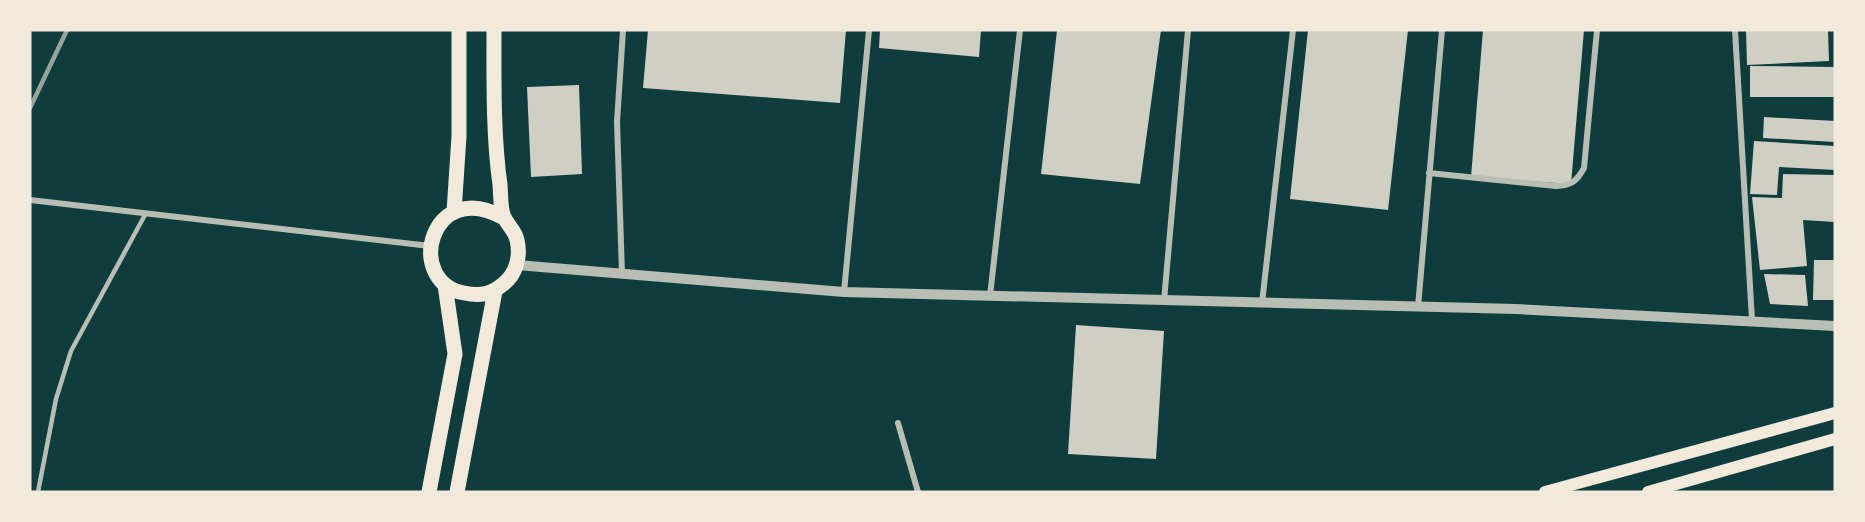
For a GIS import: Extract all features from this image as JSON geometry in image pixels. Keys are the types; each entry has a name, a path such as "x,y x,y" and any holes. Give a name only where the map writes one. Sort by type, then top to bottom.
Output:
{"main road":[{"path":"454,212 459,136 459,30"},
{"path":"494,30 494,145 504,218"},
{"path":"472,207 488,209 504,218 515,232 519,249 517,265 508,281 495,291 477,296 456,292 445,285 435,272 430,246 441,222 454,212 472,207"},
{"path":"429,492 455,354 445,285"},
{"path":"457,492 495,291"},
{"path":"1545,492 1835,412"},
{"path":"1648,492 1835,439"}],"street":[{"path":"622,274 617,122 623,30"},
{"path":"844,292 869,30"},
{"path":"990,296 1020,30"},
{"path":"1164,301 1188,30"},
{"path":"1262,303 1293,30"},
{"path":"1418,307 1442,30"},
{"path":"1430,173 1556,186 1568,186 1578,179 1584,168 1597,30"},
{"path":"1735,30 1752,320"},
{"path":"30,200 430,246"},
{"path":"517,265 844,292 1418,307 1752,320 1835,326"},
{"path":"898,423 918,492"}],"lane":[{"path":"38,492 56,399 71,351 146,213"}],"building":[{"path":"648,30 846,30 840,103 643,88"},
{"path":"880,30 981,30 979,57 879,48"},
{"path":"1057,30 1161,30 1140,184 1041,174"},
{"path":"1308,30 1408,30 1388,210 1290,199"},
{"path":"1483,30 1584,30 1571,184 1471,177"},
{"path":"1746,30 1828,30 1829,61 1747,65"},
{"path":"1750,66 1835,67 1835,97 1750,97"},
{"path":"579,85 582,174 531,177 527,87"},
{"path":"1764,117 1835,121 1835,142 1763,138"},
{"path":"1754,141 1835,146 1835,170 1779,167 1777,195 1750,194"},
{"path":"1783,174 1835,175 1835,222 1803,220 1807,266 1760,270 1752,197 1782,198"},
{"path":"1814,260 1835,260 1835,300 1813,300"},
{"path":"1764,274 1805,275 1808,306 1770,304"},
{"path":"1076,325 1164,331 1156,459 1068,454"}],"railway":[{"path":"30,108 67,30"}]}
